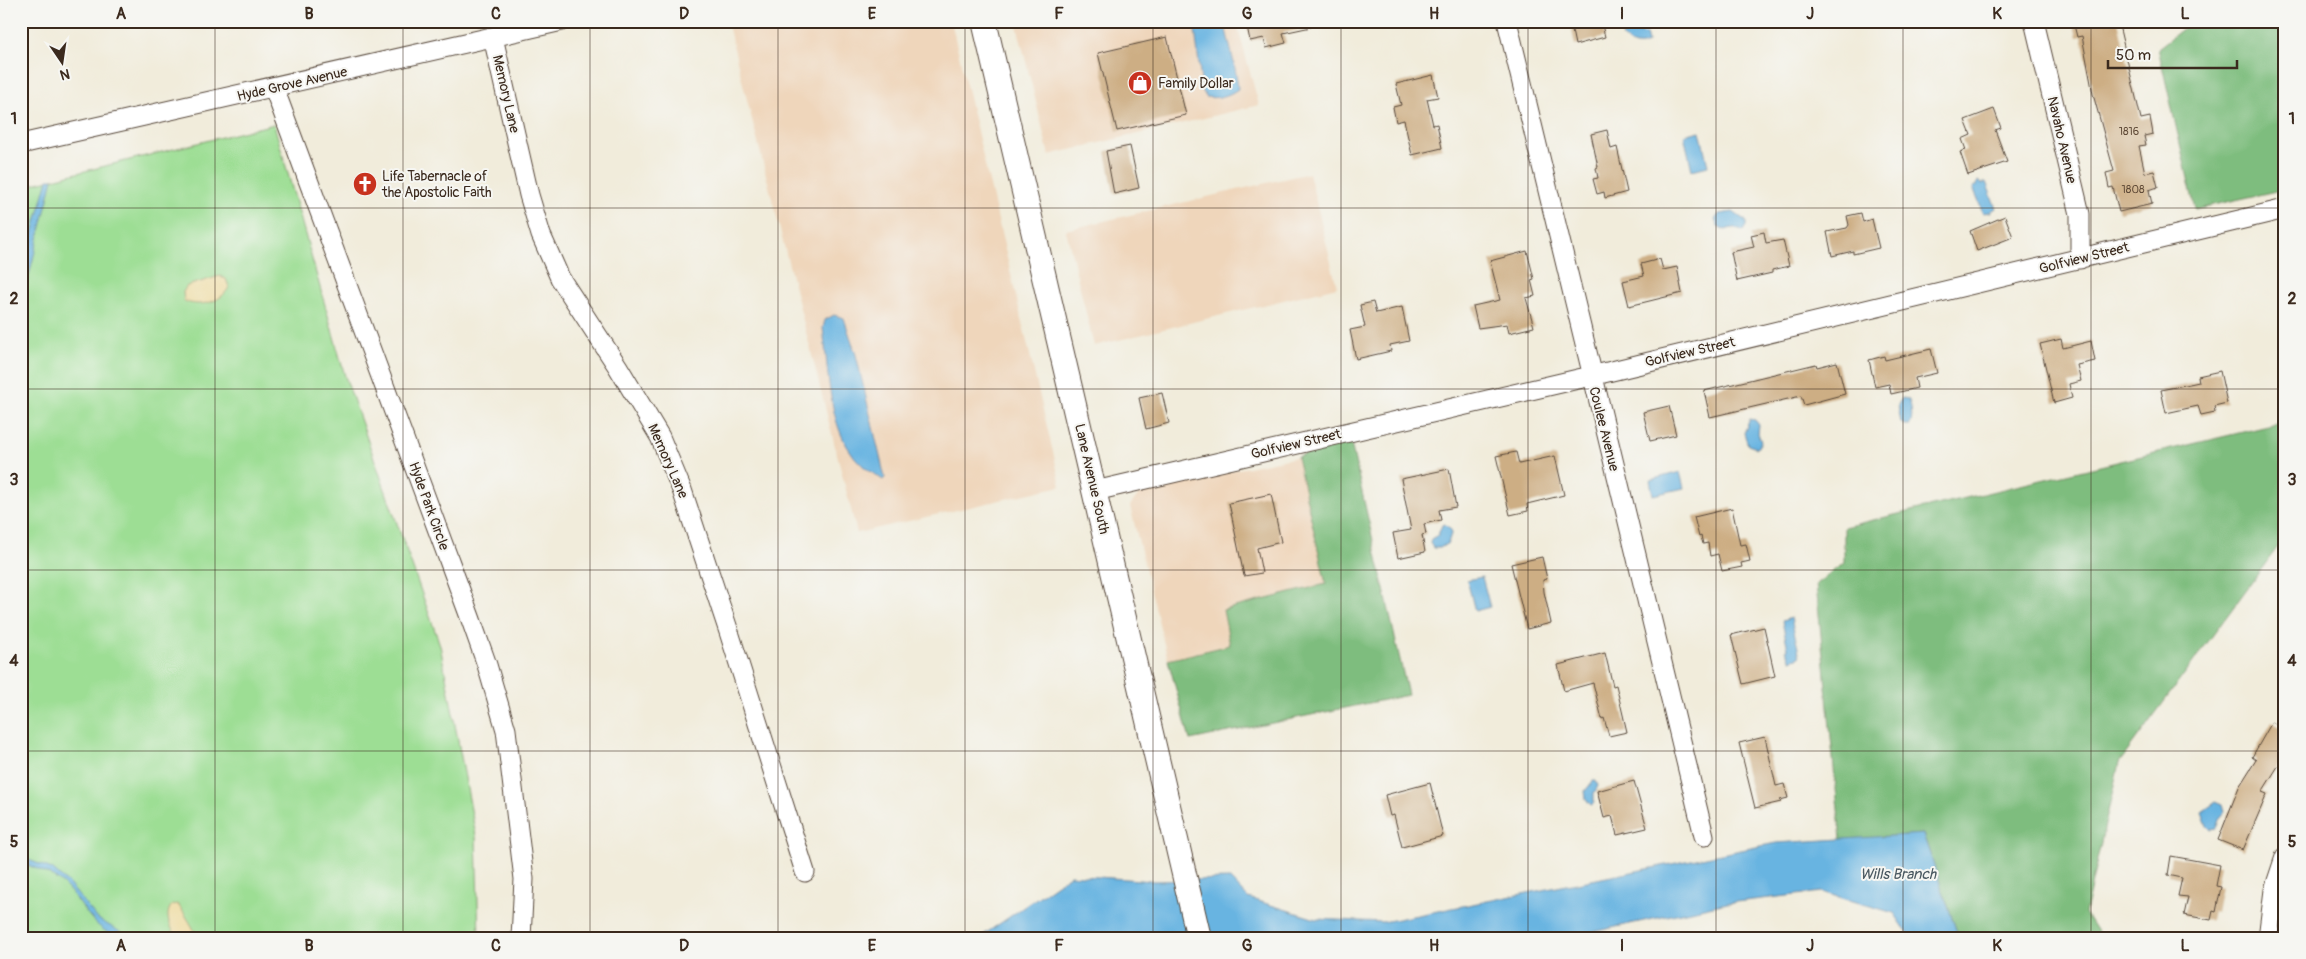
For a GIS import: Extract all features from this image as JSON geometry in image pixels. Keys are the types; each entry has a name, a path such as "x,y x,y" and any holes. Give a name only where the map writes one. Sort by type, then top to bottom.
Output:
{"main road":[{"name":"Lane Avenue South","path":"984,21 1200,938"}],"street":[{"name":"Hyde Grove Avenue","path":"21,144 562,21"},
{"name":"Coulee Avenue","path":"1507,21 1591,376 1704,836"},
{"name":"Navaho Avenue","path":"2034,21 2080,214 2080,259"},
{"name":"Memory Lane","path":"493,37 529,195 541,235 560,278 618,366 660,437 682,490 805,872"},
{"name":"Hyde Park Circle","path":"274,88 470,617 497,696 506,730 524,879 521,938"},
{"name":"Golfview Street","path":"1095,491 1591,376 2285,209"},
{"path":"2268,938 2274,890 2285,857"}],"shaded area":[{"path":"727,21 951,21 1061,486 857,533"},
{"path":"1016,21 1236,21 1259,105 1049,155"},
{"path":"1309,173 1337,287 1094,346 1066,230"},
{"path":"1297,457 1326,584 1223,610 1230,645 1168,660 1130,506 1138,495 1147,488"}],"green space":[{"path":"2193,21 2285,21 2285,189 2195,209 2158,48"},
{"path":"274,124 345,376 440,645 476,836 479,938 21,938 21,187"},
{"path":"2285,422 2285,537 2119,763 2085,913 2101,938 1959,938 1923,834 1841,840 1816,584 1844,563 1844,527"},
{"path":"1350,439 1408,695 1190,740 1168,660 1230,645 1223,610 1326,584 1297,457"}],"sand":[{"path":"220,276 226,279 229,287 216,300 203,304 184,301 183,292 187,286"},
{"path":"177,904 195,932 193,938 179,938 171,927 168,918 169,909 172,905"}],"water":[{"path":"1194,21 1224,21 1238,89 1219,97 1206,97 1202,90"},
{"path":"1627,30 1646,34 1648,42 1638,45 1624,39 1622,36"},
{"path":"1700,131 1708,166 1692,170 1684,135"},
{"path":"48,179 53,179 21,308 27,259"},
{"path":"1978,181 1982,184 1986,182 1996,208 1990,212 1983,213 1973,187 1977,186"},
{"path":"1733,212 1746,221 1743,231 1732,228 1725,230 1718,226 1715,220 1719,214"},
{"path":"834,315 844,318 856,355 885,478 883,480 854,457 843,439 833,409 823,328 825,320"},
{"path":"1902,398 1908,399 1910,404 1912,416 1910,425 1901,423 1898,405"},
{"path":"1750,419 1755,420 1759,425 1758,433 1761,442 1757,448 1748,445 1744,433"},
{"path":"1680,472 1684,488 1653,495 1650,480"},
{"path":"1445,524 1452,531 1448,543 1440,548 1433,548 1430,543 1431,539 1438,535 1442,525"},
{"path":"1482,577 1490,607 1475,611 1467,580"},
{"path":"1791,618 1800,657 1791,660 1786,650 1788,649 1782,621"},
{"path":"1593,781 1596,781 1598,786 1594,793 1594,803 1591,805 1586,799 1585,791"},
{"path":"2216,802 2223,805 2225,812 2219,819 2216,828 2210,829 2202,812"},
{"name":"Wills Branch","path":"1923,834 1959,938 1911,938 1894,913 1822,892 1727,903 1565,938 979,938 1070,875 1154,881 1230,879 1248,898 1316,919 1383,922 1776,843"},
{"path":"21,857 52,869 69,884 98,919 131,938 118,937 108,933 92,919 63,884 48,874 21,862"}],"building":[{"path":"1246,21 1310,21 1311,27 1283,33 1286,43 1266,48 1264,38 1250,41"},
{"path":"1570,21 1601,21 1605,37 1575,45"},
{"path":"2073,21 2118,21 2141,119 2150,117 2153,134 2144,136 2146,145 2139,146 2145,173 2154,171 2158,187 2149,190 2152,204 2119,212 2113,187 2109,188 2106,173 2114,171 2093,94 2082,36 2077,37"},
{"path":"1167,37 1186,115 1117,131 1098,53"},
{"path":"1433,75 1438,97 1427,99 1433,125 1437,124 1442,148 1412,155 1404,120 1396,122 1393,107 1401,105 1396,84"},
{"path":"1994,109 2001,128 1995,130 2007,162 1968,175 1960,152 1966,150 1962,139 1971,135 1965,120"},
{"path":"1607,130 1611,149 1617,147 1627,192 1605,198 1604,192 1597,194 1593,179 1598,178 1596,168 1598,167 1591,134"},
{"path":"1130,146 1139,188 1114,194 1106,151"},
{"path":"1861,213 1863,222 1872,219 1879,248 1853,254 1853,251 1832,256 1827,232 1847,228 1849,225 1847,216"},
{"path":"2005,216 2013,237 1977,251 1970,231"},
{"path":"1764,232 1766,243 1783,240 1789,266 1772,270 1772,273 1737,281 1731,252 1754,247 1751,235"},
{"path":"1527,251 1534,279 1531,280 1535,296 1526,298 1534,327 1509,333 1507,324 1478,328 1473,306 1500,300 1490,261"},
{"path":"1660,259 1663,270 1677,267 1682,293 1629,306 1623,281 1644,276 1641,264"},
{"path":"1373,302 1376,313 1402,307 1409,341 1390,345 1391,351 1356,359 1350,330 1365,327 1360,305"},
{"path":"2061,339 2063,348 2091,341 2095,361 2077,365 2081,381 2069,384 2072,398 2054,403 2040,344"},
{"path":"1931,349 1937,373 1915,378 1917,388 1891,394 1889,384 1875,387 1869,360 1884,356 1885,360"},
{"path":"1837,362 1845,394 1804,405 1801,396 1710,417 1704,391 1816,364 1817,367"},
{"path":"2220,371 2227,403 2214,406 2215,412 2201,415 2198,406 2166,413 2161,390 2199,382 2198,376"},
{"path":"1162,393 1169,423 1146,429 1139,398"},
{"path":"1669,406 1676,435 1650,441 1643,412"},
{"path":"1516,452 1519,464 1555,456 1564,495 1527,504 1528,511 1510,515 1496,456"},
{"path":"1449,469 1456,507 1439,510 1441,520 1424,524 1426,534 1422,535 1425,552 1398,558 1393,533 1411,530 1401,479"},
{"path":"1271,494 1281,542 1257,548 1262,573 1244,576 1229,503"},
{"path":"1732,508 1740,545 1746,544 1750,561 1741,563 1742,567 1722,571 1718,554 1710,556 1708,543 1703,544 1701,536 1699,537 1694,517"},
{"path":"1542,557 1547,579 1543,580 1544,592 1551,623 1527,629 1511,564"},
{"path":"1764,627 1775,676 1743,684 1731,635"},
{"path":"1605,653 1613,686 1616,685 1627,732 1609,736 1604,718 1602,719 1593,683 1564,691 1558,665"},
{"path":"2272,722 2285,730 2285,755 2262,792 2267,794 2243,850 2218,840 2239,787 2256,760 2252,757"},
{"path":"1765,737 1776,786 1784,784 1788,798 1780,800 1781,802 1755,808 1739,743"},
{"path":"1634,781 1647,828 1617,835 1612,816 1604,818 1597,791"},
{"path":"1430,783 1443,836 1402,847 1394,815 1390,816 1385,795"},
{"path":"2171,856 2220,865 2216,886 2221,887 2216,912 2213,911 2211,920 2184,915 2188,897 2178,896 2182,878 2168,875"}],"place":[{"name":"Family Dollar","path":"1140,83"},
{"name":"Life Tabernacle of the Apostolic Faith","path":"365,184"}]}
